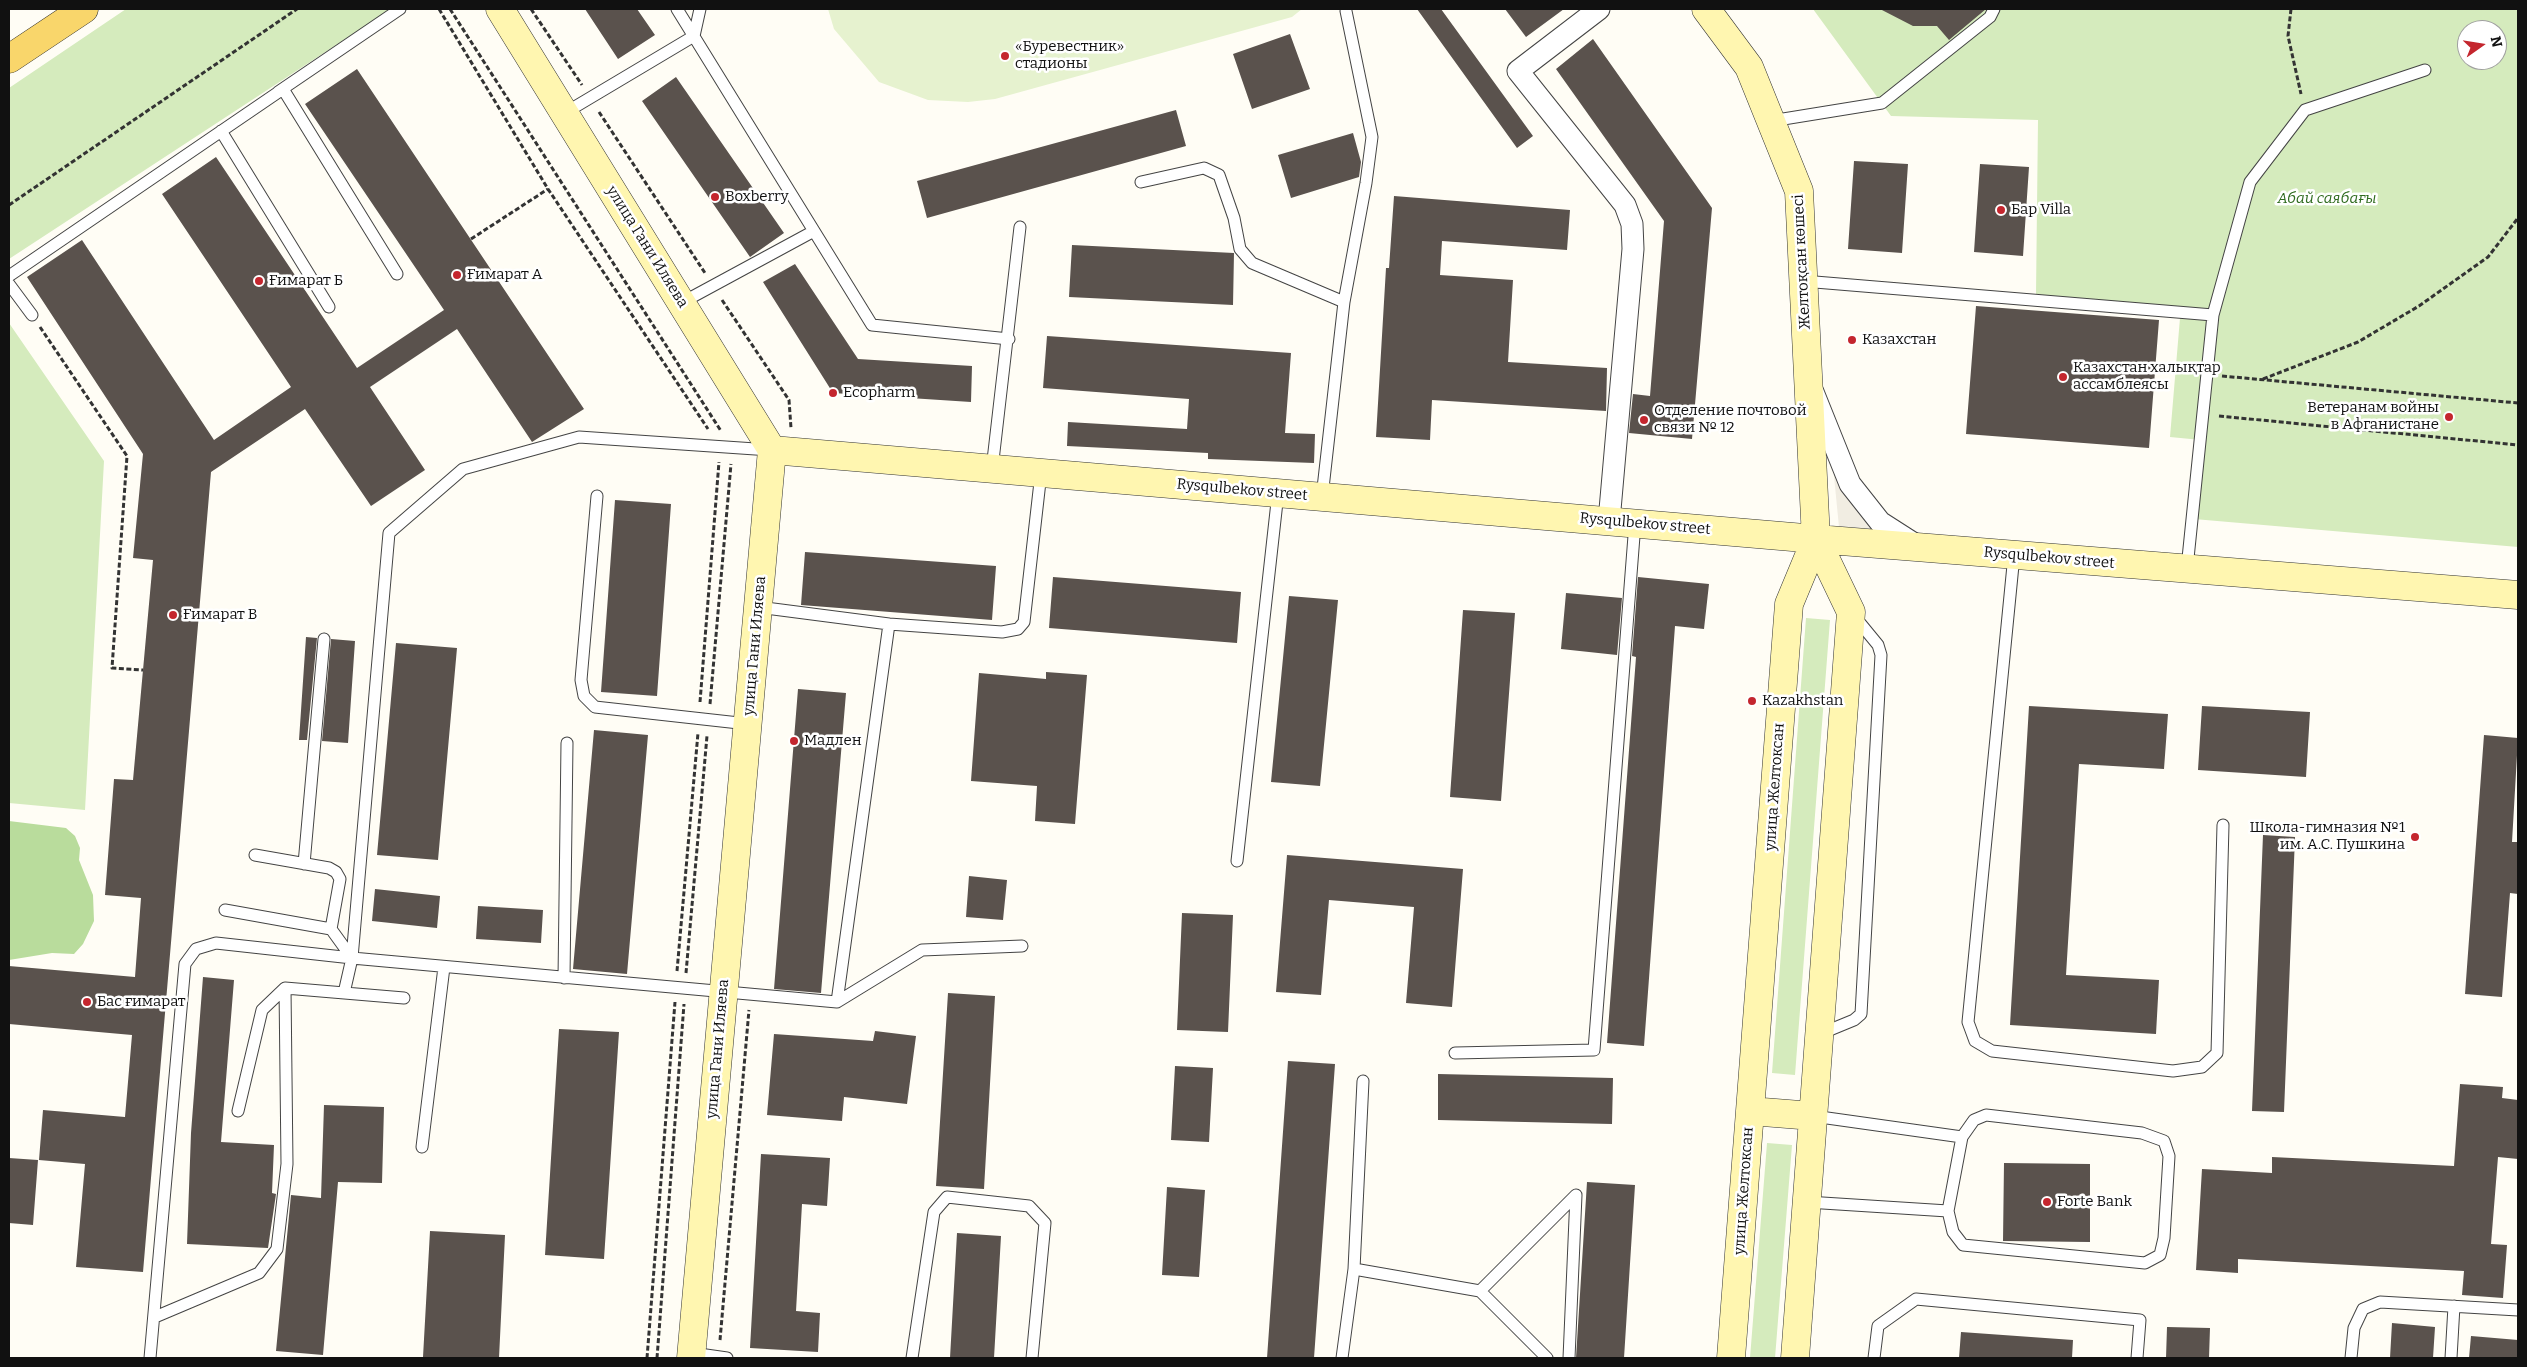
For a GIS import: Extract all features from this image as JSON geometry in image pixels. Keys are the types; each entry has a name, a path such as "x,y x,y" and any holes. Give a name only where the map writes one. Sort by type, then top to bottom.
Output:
{"main road":[{"path":"9,60 84,9"}],"street":[{"name":"улица Гани Иляева","path":"500,9 561,115 772,450 691,1356"},
{"path":"1599,9 1518,71 1625,205 1632,224 1633,249 1609,521"},
{"name":"Желтоқсан көшесі","path":"1706,9 1750,67 1799,191 1816,539"},
{"path":"1808,379 1850,484 1880,522 1919,547"},
{"name":"Rysqulbekov street","path":"772,450 1635,524 2518,595"},
{"path":"1795,1358 1851,612 1816,539"},
{"name":"улица Желтоксан","path":"1731,1358 1789,604 1816,539"},
{"path":"1750,1111 1813,1116"}],"lane":[{"path":"9,276 400,9"},
{"path":"677,9 872,325 1009,339"},
{"path":"561,115 694,36 700,9"},
{"path":"1771,121 1882,103 1990,17 1994,9"},
{"path":"1322,497 1344,302 1372,137 1346,11"},
{"path":"2187,569 2213,315 2250,182 2305,110 2425,70"},
{"path":"278,93 283,89 397,274"},
{"path":"221,131 329,306"},
{"path":"1141,182 1204,168 1219,175 1234,218 1240,249 1252,263 1344,302"},
{"path":"992,469 1009,339 1020,227"},
{"path":"681,303 814,231"},
{"path":"1803,281 2213,315"},
{"path":"9,284 32,315"},
{"path":"344,993 352,958 389,533 463,468 579,436 733,449 772,450"},
{"path":"758,607 888,624 1002,632 1018,628 1024,622 1041,474"},
{"path":"1238,860 1278,493"},
{"path":"597,496 581,680 584,696 595,707 704,721 748,724"},
{"path":"1455,1053 1594,1050 1635,524"},
{"path":"2014,555 1968,1022 1975,1041 1992,1051 2172,1071 2202,1067 2217,1053 2223,825"},
{"path":"1820,1034 1854,1020 1861,1014 1881,655 1878,645 1851,612"},
{"path":"837,1002 888,624"},
{"path":"304,864 324,639"},
{"path":"564,978 567,742"},
{"path":"255,855 329,868 336,872 340,879 331,929"},
{"path":"225,910 331,929 352,958"},
{"path":"150,1358 185,964 196,948 216,943 444,967 837,1002 922,950 1022,946"},
{"path":"422,1147 444,967"},
{"path":"155,1317 259,1273 276,1249 287,1164 285,988"},
{"path":"238,1112 262,1010 285,988 404,998"},
{"path":"1342,1358 1354,1269 1363,1081"},
{"path":"1986,1115 2142,1134 2164,1141 2169,1156 2164,1238 2160,1255 2145,1263 1963,1245 1953,1232 1948,1211 1962,1137 1974,1120 1986,1115"},
{"path":"1813,1116 1962,1137"},
{"path":"1480,1291 1576,1195 1569,1358"},
{"path":"912,1358 934,1212 947,1197 1029,1206 1045,1223 1032,1358"},
{"path":"1807,1202 1948,1211"},
{"path":"1354,1269 1480,1291 1547,1358"},
{"path":"1874,1358 1878,1326 1916,1299 2140,1320 2137,1358"},
{"path":"2351,1358 2354,1328 2363,1309 2380,1302 2518,1310"},
{"path":"2451,1358 2454,1306"},
{"path":"691,1356 727,1358"}],"path":[{"path":"9,205 297,9"},
{"path":"439,9 548,189 720,448 704,721 680,989 657,1358"},
{"path":"450,9 733,449 704,721 647,1358"},
{"path":"531,9 789,400"},
{"path":"2291,9 2288,36 2305,110"},
{"path":"470,239 548,189"},
{"path":"2260,380 2358,342 2419,306 2488,257 2518,218"},
{"path":"32,315 127,456 112,668 143,670"},
{"path":"2206,374 2518,403"},
{"path":"2204,415 2518,445"}],"green space":[{"path":"126,9 391,9 9,259 9,88"},
{"name":"«Буревестник» стадионы","path":"828,9 1302,9 1292,17 995,99 968,102 928,100 879,82 834,29"},
{"name":"Абай саябағы","path":"1813,9 2518,9 2518,547 2194,519 2201,440 2170,437 2180,318 2036,294 2038,120 1891,116"},
{"path":"9,323 104,461 85,810 9,803"},
{"path":"1806,618 1830,620 1795,1075 1772,1073"},
{"path":"9,821 66,828 75,836 80,848 79,860 93,895 94,921 83,944 74,954 52,953 9,960"},
{"path":"1767,1143 1792,1145 1775,1358 1750,1358"}],"shaded area":[{"path":"1833,466 1881,532 1839,527"}],"building":[{"path":"585,9 637,9 655,35 618,59"},
{"path":"1417,9 1441,9 1533,136 1517,148"},
{"path":"1505,9 1564,9 1526,37"},
{"path":"1880,9 1986,9 1949,40 1937,26 1913,26"},
{"path":"1290,34 1310,89 1252,109 1233,54"},
{"path":"1593,39 1712,208 1692,439 1629,433 1633,394 1650,396 1664,221 1556,69"},
{"path":"357,69 584,409 532,442 457,329 370,387 425,470 371,506 305,409 211,472 143,1272 76,1267 85,1164 39,1160 43,1110 125,1117 132,1035 9,1024 9,966 135,977 141,898 105,895 114,779 133,780 153,560 133,558 143,454 27,277 82,240 214,440 291,387 162,194 216,157 357,368 444,310 305,104"},
{"path":"676,77 784,233 750,257 642,101"},
{"path":"1176,110 1186,146 927,218 917,181"},
{"path":"1353,133 1361,162 1359,177 1291,198 1278,155"},
{"path":"1854,161 1908,164 1902,253 1848,249"},
{"name":"Бар Villa","path":"1980,164 2029,167 2023,256 1974,252"},
{"path":"1394,196 1570,210 1567,250 1442,241 1440,275 1513,280 1508,362 1607,368 1606,411 1432,400 1430,440 1376,437 1386,268 1389,268"},
{"path":"1072,245 1234,253 1233,305 1069,297"},
{"path":"795,264 858,359 972,366 971,402 833,393 763,282"},
{"name":"Казахстан халықтар ассамблеясы","path":"1976,306 2159,320 2149,448 1966,434"},
{"path":"1047,336 1291,353 1285,433 1315,434 1314,463 1208,459 1208,453 1067,446 1068,422 1187,429 1189,399 1043,388"},
{"path":"615,500 671,504 657,696 601,692"},
{"path":"805,552 996,566 992,620 801,605"},
{"path":"1053,577 1241,592 1237,643 1049,628"},
{"path":"1638,577 1709,584 1704,629 1675,626 1644,1046 1607,1043 1636,657 1632,656"},
{"path":"1566,593 1622,598 1617,655 1561,649"},
{"path":"1289,596 1338,600 1320,786 1271,782"},
{"path":"1463,610 1515,613 1501,801 1450,797"},
{"path":"306,637 317,638 307,740 299,740"},
{"path":"331,639 355,641 348,743 322,741"},
{"path":"396,643 457,648 438,860 377,855"},
{"path":"1046,672 1087,675 1075,824 1035,821 1037,786 971,781 979,673 1046,679"},
{"path":"798,689 846,693 821,993 774,989"},
{"path":"2029,706 2168,714 2164,769 2079,764 2066,975 2159,980 2156,1034 2010,1025"},
{"path":"2202,706 2310,712 2306,777 2198,770"},
{"path":"594,730 648,735 627,974 573,969"},
{"path":"2484,735 2518,738 2512,842 2518,842 2518,894 2510,893 2502,997 2465,994"},
{"path":"2263,835 2295,837 2284,1112 2252,1111"},
{"path":"1287,855 1463,869 1452,1007 1406,1003 1414,907 1329,900 1321,995 1276,992"},
{"path":"969,876 1007,880 1003,920 966,917"},
{"path":"375,889 440,896 437,928 372,921"},
{"path":"478,906 543,910 541,943 476,939"},
{"path":"1182,913 1233,915 1228,1032 1177,1030"},
{"path":"203,977 234,980 221,1142 274,1145 272,1193 276,1194 268,1248 187,1244 191,1133"},
{"path":"948,993 995,996 984,1189 936,1186"},
{"path":"559,1029 619,1032 604,1259 545,1255"},
{"path":"875,1031 916,1036 907,1104 844,1097 842,1121 767,1115 774,1034 873,1041"},
{"path":"1288,1061 1335,1064 1314,1358 1267,1358"},
{"path":"1175,1066 1213,1068 1209,1142 1171,1140"},
{"path":"1438,1074 1613,1078 1612,1124 1438,1120"},
{"path":"2460,1084 2503,1087 2502,1098 2518,1100 2518,1159 2498,1157 2491,1244 2507,1245 2503,1298 2462,1295 2464,1271 2238,1259 2238,1273 2196,1270 2202,1169 2272,1173 2272,1157 2454,1166"},
{"path":"324,1105 384,1107 382,1183 338,1182 323,1355 276,1351 291,1195 321,1198"},
{"path":"761,1154 830,1158 827,1206 802,1204 796,1311 820,1313 818,1352 750,1348"},
{"path":"9,1158 38,1160 33,1225 9,1223"},
{"path":"2004,1163 2090,1164 2090,1242 2003,1241"},
{"path":"1587,1182 1635,1185 1624,1358 1576,1358"},
{"path":"1167,1187 1205,1190 1199,1277 1162,1275"},
{"path":"430,1231 505,1235 499,1358 423,1357"},
{"path":"957,1233 1001,1236 994,1358 950,1358"},
{"path":"2392,1323 2435,1327 2433,1358 2390,1358"},
{"path":"2167,1327 2210,1328 2209,1358 2166,1358"},
{"path":"1961,1332 2073,1340 2072,1358 1959,1358"},
{"path":"2471,1336 2518,1340 2518,1358 2469,1358"}],"place":[{"name":"«Буревестник» стадионы","path":"1005,56"},
{"name":"Boxberry","path":"715,197"},
{"name":"Бар Villa","path":"2001,210"},
{"name":"Ғимарат А","path":"457,275"},
{"name":"Ғимарат Б","path":"259,281"},
{"name":"Казахстан","path":"1852,340"},
{"name":"Казахстан халықтар ассамблеясы","path":"2063,377"},
{"name":"Ecopharm","path":"833,393"},
{"name":"Ветеранам войны в Афганистане","path":"2449,417"},
{"name":"Отделение почтовой связи № 12","path":"1644,420"},
{"name":"Ғимарат В","path":"173,615"},
{"name":"Kazakhstan","path":"1752,701"},
{"name":"Мадлен","path":"794,741"},
{"name":"Школа-гимназия №1 им. А.С. Пушкина","path":"2415,837"},
{"name":"Бас ғимарат","path":"87,1002"},
{"name":"Forte Bank","path":"2047,1202"}]}
